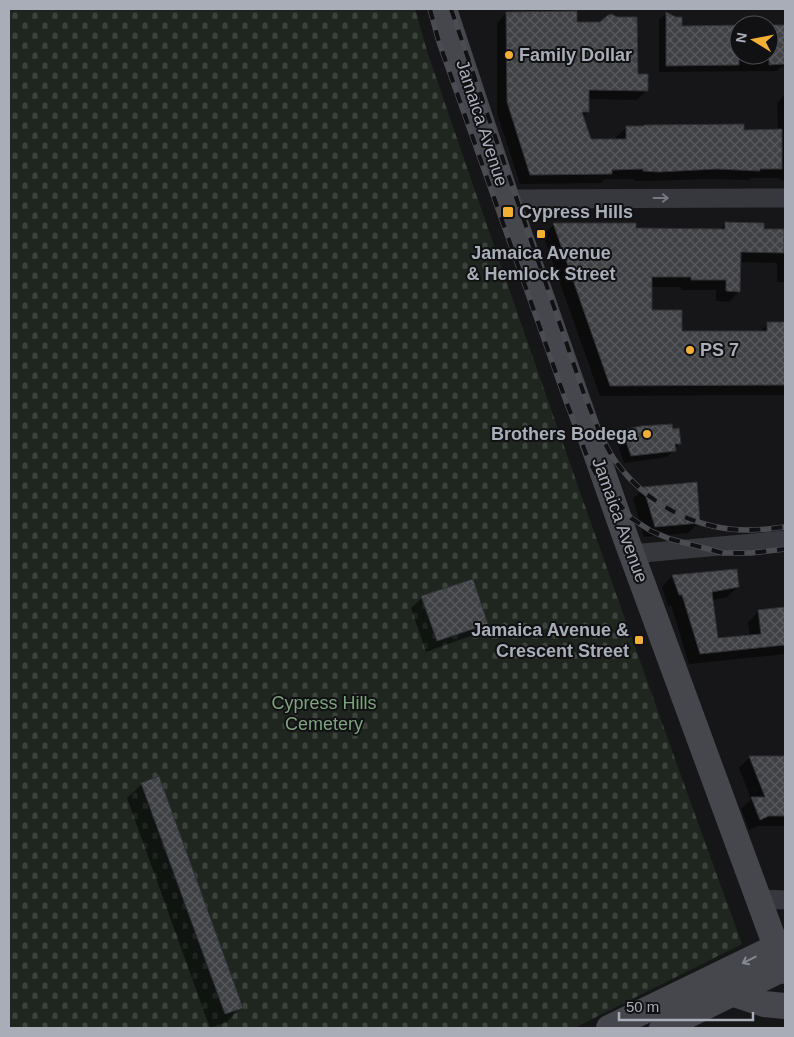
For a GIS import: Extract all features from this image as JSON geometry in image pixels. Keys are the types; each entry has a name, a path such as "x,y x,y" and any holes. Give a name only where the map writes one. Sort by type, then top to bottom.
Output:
{"main road":[{"name":"Jamaica Avenue","path":"444,9 507,199 632,554 782,963"},
{"path":"662,1028 731,993 782,963"},
{"path":"609,1028 782,963"},
{"path":"731,993 764,1004 785,1006"}],"street":[{"path":"507,199 785,198"},
{"path":"632,554 785,540"},
{"path":"759,899 785,900"}],"green space":[{"name":"Cypress Hills Cemetery","path":"9,9 415,9 428,54 544,389 742,944 574,1028 9,1028"}],"building":[{"path":"577,11 577,22 600,22 612,14 617,17 637,17 638,74 648,74 648,91 589,90 589,112 582,112 591,139 626,139 626,126 644,125 744,124 744,130 782,129 782,169 760,169 760,171 717,169 659,172 643,171 643,169 612,170 612,174 530,175 507,102 506,12"},
{"path":"666,12 676,17 682,17 682,26 729,25 729,65 739,65 666,66"},
{"path":"779,25 785,25 785,64 779,64"},
{"name":"PS 7","path":"725,222 764,223 764,229 784,229 784,253 741,252 740,292 726,291 726,280 691,280 691,277 652,277 652,310 682,310 682,331 767,331 767,322 785,322 785,385 610,386 553,223 636,223 636,228 725,229"},
{"path":"672,424 673,429 679,428 681,444 675,444 676,451 631,456 622,430 641,426"},
{"path":"697,482 700,523 655,527 643,487"},
{"path":"737,569 739,587 712,592 718,638 761,634 758,610 785,607 785,645 700,654 682,595 679,595 672,575"},
{"path":"473,579 488,624 437,641 421,596"},
{"path":"749,756 785,756 785,816 769,816 760,820 751,797 765,797"},
{"path":"159,776 243,1008 225,1014 141,783"}],"railway":[{"path":"430,9 439,42 566,401 587,456 599,480 631,518 651,531 670,539 723,553 751,553 785,549"},
{"path":"451,9 584,394 599,431 613,458 632,481 661,505 695,521 732,529 755,530 785,527"}],"place":[{"name":"Family Dollar","path":"509,55"},
{"name":"Cypress Hills","path":"508,212"},
{"name":"Jamaica Avenue & Hemlock Street","path":"541,234"},
{"name":"PS 7","path":"690,350"},
{"name":"Brothers Bodega","path":"647,434"},
{"name":"Jamaica Avenue & Crescent Street","path":"639,640"}]}
